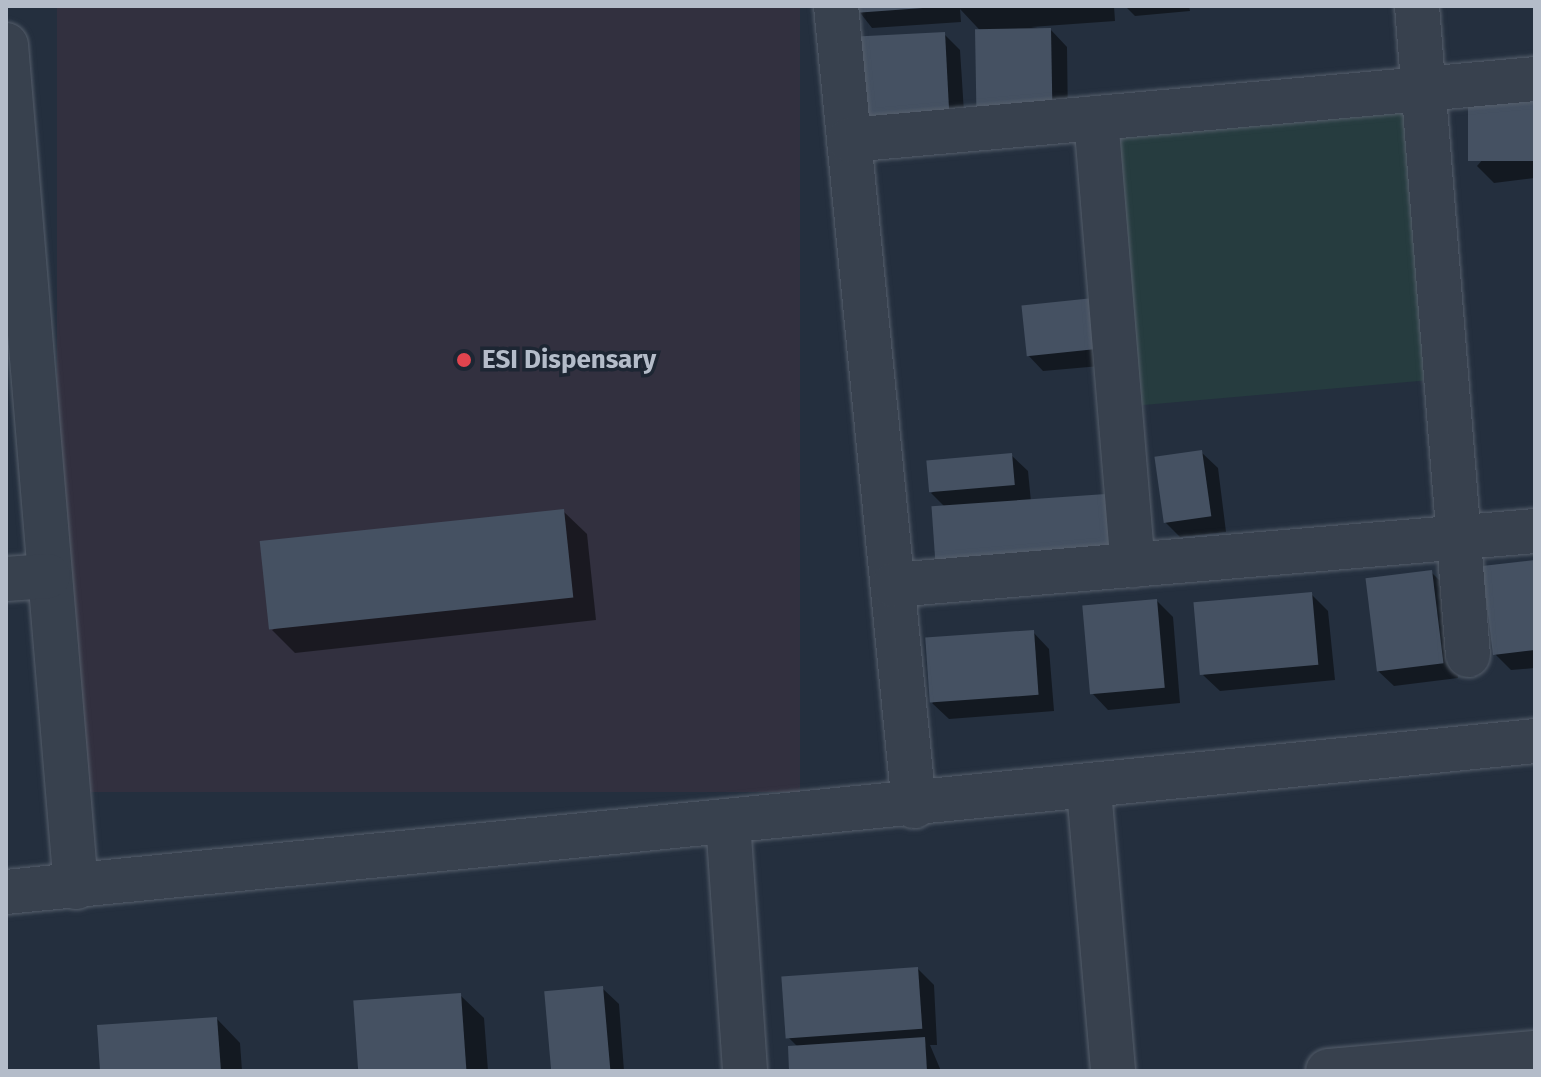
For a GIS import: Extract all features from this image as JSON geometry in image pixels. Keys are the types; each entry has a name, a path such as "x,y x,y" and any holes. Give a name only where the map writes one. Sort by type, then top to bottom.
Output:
{"street":[{"path":"836,6 914,806"},
{"path":"1417,6 1468,655"},
{"path":"6,45 27,578 76,887"},
{"path":"849,140 1535,79"},
{"path":"1096,118 1133,565"},
{"path":"893,585 1535,531"},
{"path":"6,892 728,821 1089,790 1535,741"},
{"path":"1089,790 1113,1071"},
{"path":"728,821 745,1071"},
{"path":"1328,1071 1535,1053"}],"shaded area":[{"name":"ESI Dispensary","path":"57,6 800,6 800,792 57,792"}],"green space":[{"path":"1407,111 1431,380 1141,405 1117,136"}],"building":[{"path":"853,6 923,6 923,8 854,13"},
{"path":"1051,28 1052,109 976,110 975,29"},
{"path":"945,32 949,112 861,116 857,37"},
{"path":"1468,98 1535,98 1535,161 1468,161"},
{"path":"1103,297 1108,348 1027,356 1021,306"},
{"path":"1202,450 1211,516 1164,523 1154,457"},
{"path":"1012,453 1015,485 929,492 926,460"},
{"path":"1120,493 1125,559 936,572 931,506"},
{"path":"564,509 573,598 269,629 260,541"},
{"path":"1535,560 1535,650 1493,655 1482,566"},
{"path":"1432,570 1443,663 1377,671 1365,578"},
{"path":"1312,592 1318,665 1200,675 1193,602"},
{"path":"1157,599 1165,688 1090,694 1082,606"},
{"path":"1034,630 1039,695 930,702 925,638"},
{"path":"918,967 922,1029 786,1038 781,977"},
{"path":"603,986 610,1071 551,1071 544,991"},
{"path":"461,993 466,1071 358,1071 353,1001"},
{"path":"217,1017 221,1071 100,1071 97,1025"},
{"path":"925,1037 927,1071 789,1071 788,1046"}],"place":[{"name":"ESI Dispensary","path":"464,360"}]}
